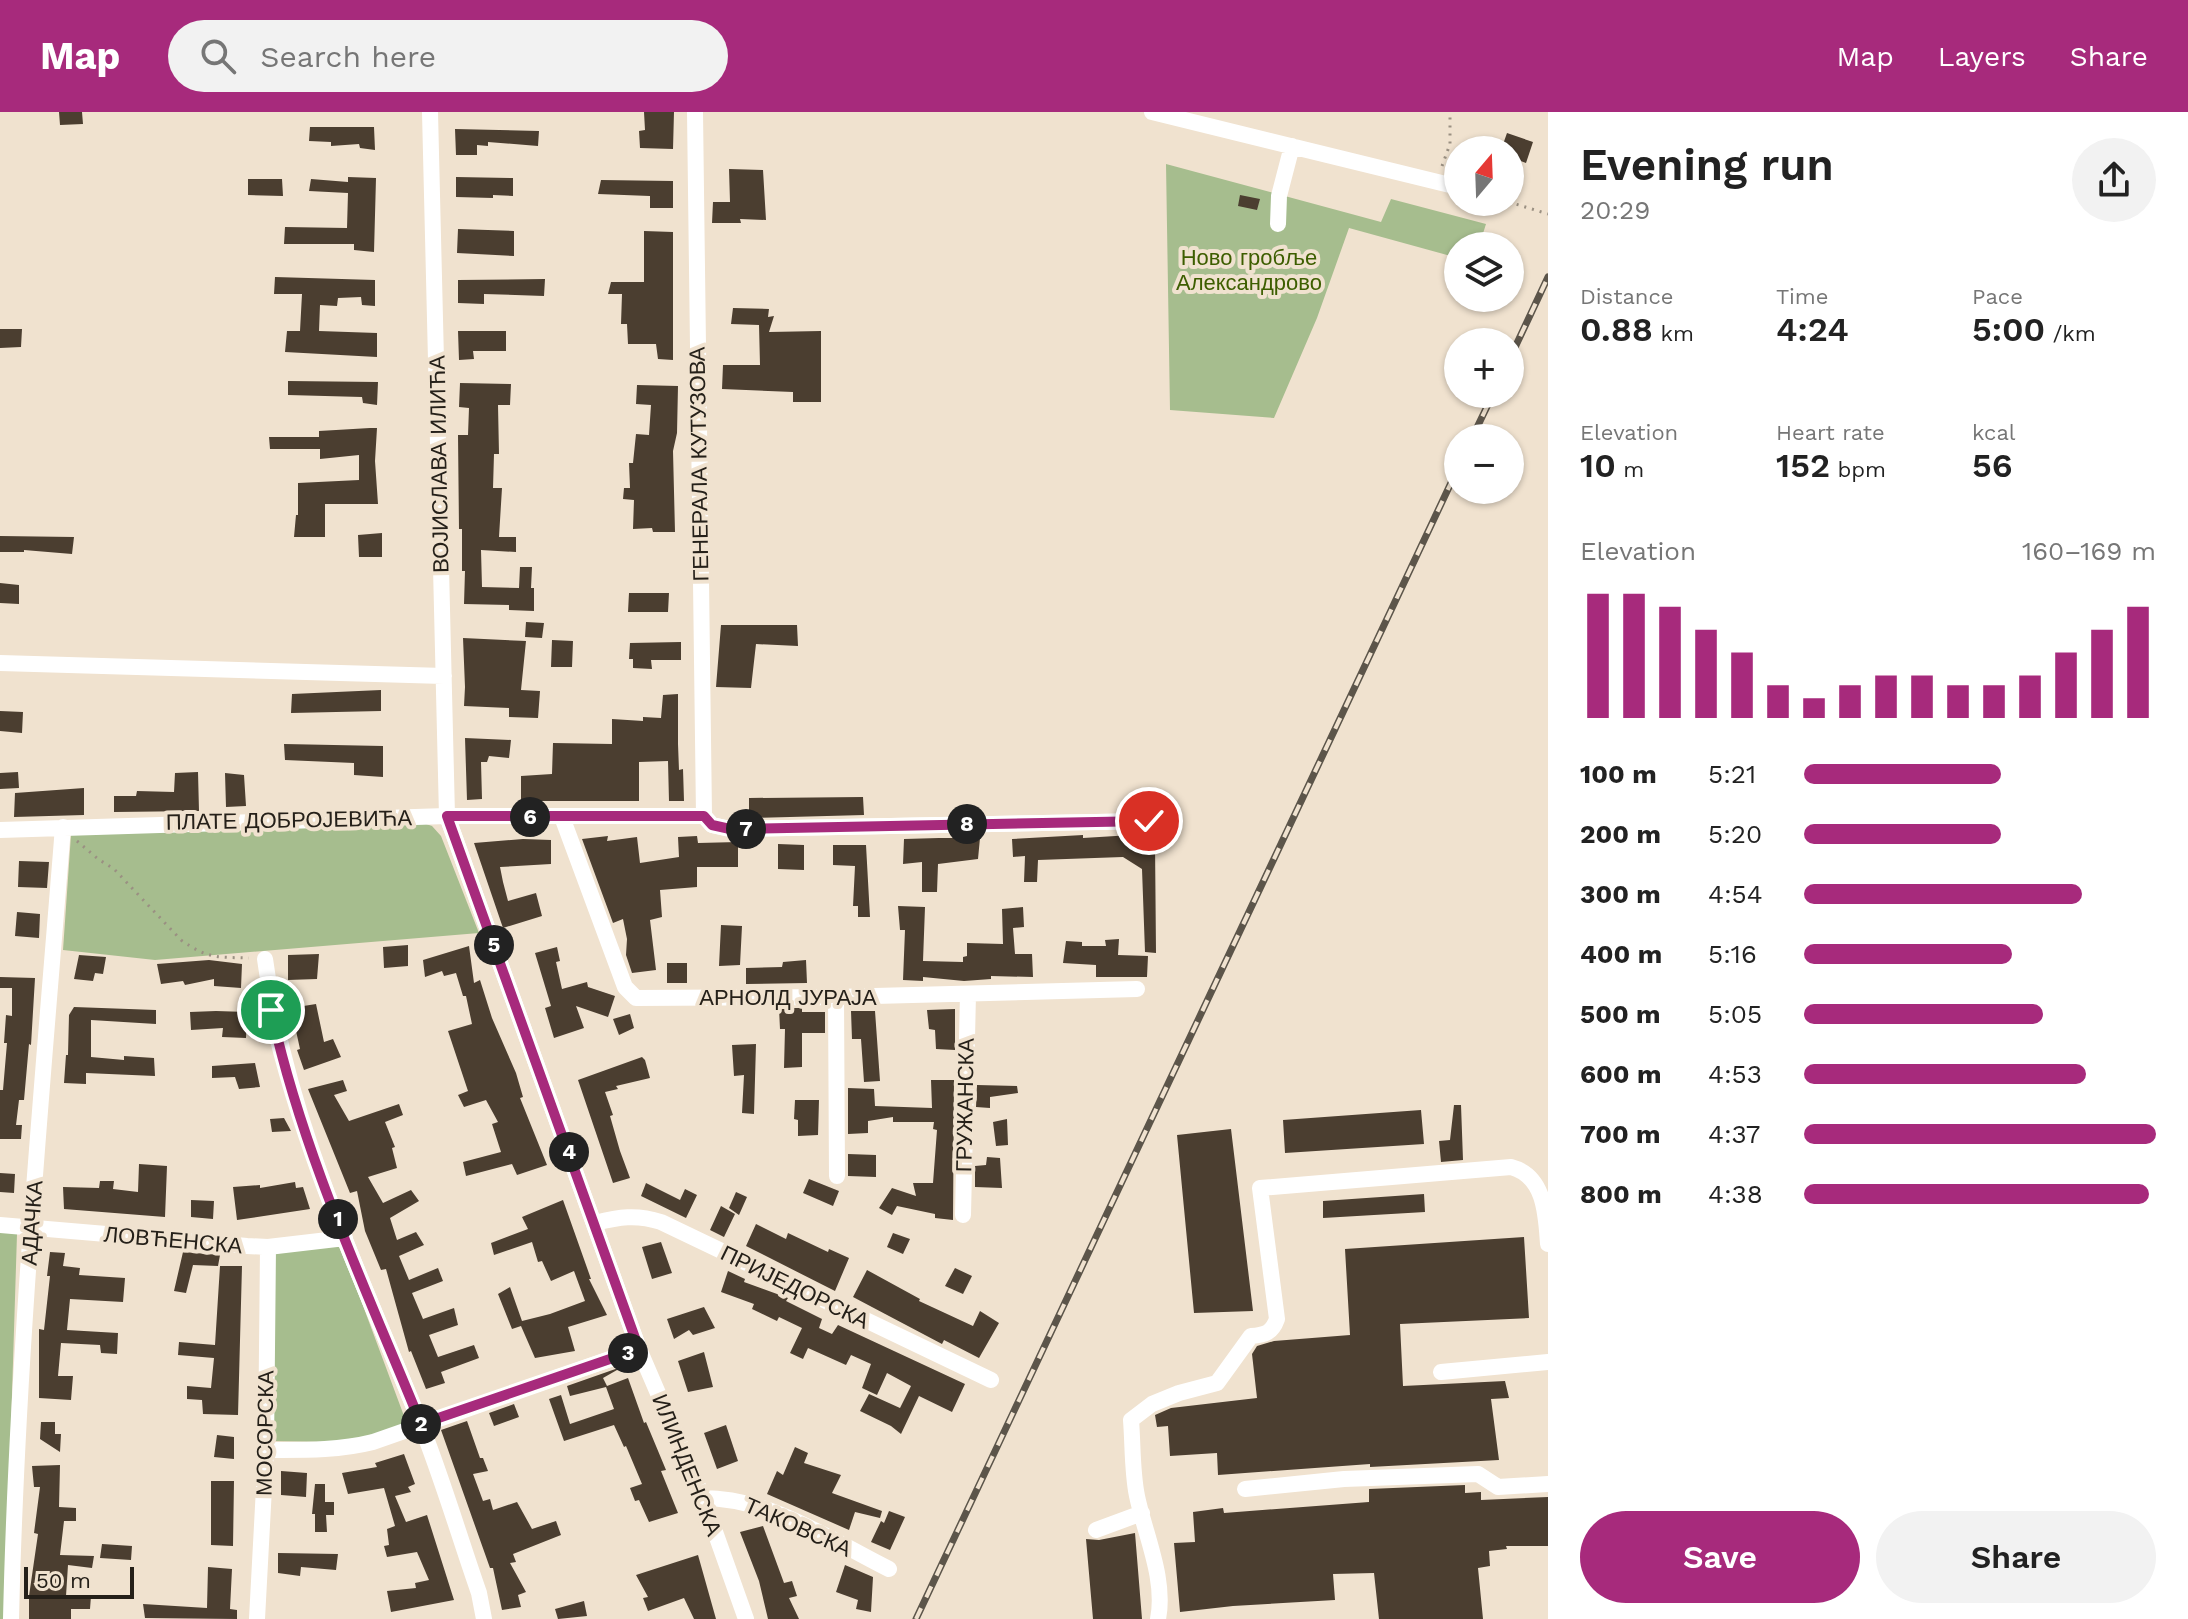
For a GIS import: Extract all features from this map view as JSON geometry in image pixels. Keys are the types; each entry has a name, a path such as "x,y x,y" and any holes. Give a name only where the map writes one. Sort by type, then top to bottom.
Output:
{"street":[{"name":"ВОЈИСЛАВА ИЛИЋА","path":"430,112 447,816"},
{"name":"ГЕНЕРАЛА КУТУЗОВА","path":"695,112 704,816"},
{"path":"1152,112 1444,183"},
{"path":"1278,224 1279,196 1292,146"},
{"path":"0,663 444,676"},
{"name":"ПЛАТЕ ДОБРОЈЕВИЋА","path":"0,830 447,816 704,816 712,825 730,829 1149,821"},
{"name":"ИЛИНДЕНСКА","path":"447,816 639,1349 703,1498 746,1619"},
{"name":"АРНОЛД ЈУРАЈА","path":"562,817 625,987 636,998 836,997 1137,989"},
{"name":"АДАЧКА","path":"11,1619 13,1521 31,1228 63,827"},
{"path":"265,959 271,1010 292,1094 345,1238 421,1424 479,1593 484,1619"},
{"name":"ГРУЖАНСКА","path":"963,1215 968,994"},
{"path":"836,997 837,1176"},
{"path":"1158,1619 1158,1586 1137,1494 1131,1420 1152,1404 1217,1383 1251,1336 1264,1335 1273,1329 1277,1319 1260,1188 1511,1167 1523,1170 1538,1187 1548,1244"},
{"name":"ПРИЈЕДОРСКА","path":"595,1223 623,1215 661,1222 991,1380"},
{"name":"ЛОВЋЕНСКА","path":"0,1225 268,1247 345,1238"},
{"name":"МОСОРСКА","path":"257,1619 266,1450 268,1247"},
{"path":"266,1450 349,1448 639,1349"},
{"path":"1441,1372 1548,1362"},
{"path":"1245,1489 1344,1479 1478,1474 1498,1487 1548,1484"},
{"name":"ТАКОВСКА","path":"703,1498 728,1498 771,1511 889,1569"},
{"path":"1096,1530 1142,1513"}],"path":[{"path":"1433,180 1447,158 1450,112"},
{"path":"1524,207 1548,214"},
{"path":"63,827 98,859 114,869 181,940 193,948 206,956 265,959"}],"green space":[{"name":"Ново гробље Александрово","path":"1166,164 1381,222 1391,199 1444,213 1444,216 1486,224 1483,232 1444,232 1444,254 1349,228 1317,318 1274,418 1170,410"},
{"path":"426,824 441,836 479,933 155,960 63,950 71,835"},
{"path":"0,1232 17,1234 5,1619 0,1619"},
{"path":"340,1244 407,1424 370,1436 332,1442 272,1441 274,1254"}],"building":[{"path":"59,112 82,112 83,124 60,125"},
{"path":"644,112 674,112 673,149 640,148 639,131 645,130"},
{"path":"310,127 374,127 375,150 360,148 359,144 331,146 331,142 309,141"},
{"path":"455,129 539,131 538,146 488,142 488,146 477,145 477,155 456,155"},
{"path":"1524,139 1533,142 1524,162"},
{"path":"729,169 763,170 766,220 740,219 741,223 712,223 713,202 730,202"},
{"path":"348,177 376,178 374,252 354,250 354,244 284,244 285,227 347,228 348,193 309,191 311,179 348,182"},
{"path":"456,177 513,178 513,196 456,197"},
{"path":"248,179 282,179 283,196 248,195"},
{"path":"601,180 673,181 673,208 650,208 650,196 598,194"},
{"path":"1240,195 1260,199 1257,210 1238,206"},
{"path":"458,229 514,231 514,256 457,253"},
{"path":"644,231 673,232 673,360 658,359 656,344 628,344 627,324 621,324 622,294 608,294 611,282 644,282"},
{"path":"275,277 375,280 375,306 362,305 361,297 338,298 337,306 320,305 319,331 377,333 377,357 285,352 287,331 300,331 302,294 274,294"},
{"path":"545,279 544,296 484,294 484,304 458,303 458,280"},
{"path":"733,308 769,309 768,317 774,316 769,332 821,331 821,402 793,402 793,392 722,389 723,365 760,365 759,325 731,324"},
{"path":"0,329 22,329 21,347 0,348"},
{"path":"458,331 506,331 506,351 473,351 474,359 459,360"},
{"path":"288,381 378,382 377,405 363,403 362,397 288,395"},
{"path":"460,383 511,384 510,405 498,405 499,454 494,454 493,488 502,488 499,537 516,537 516,552 481,550 482,587 519,588 520,567 532,567 534,611 509,610 509,605 464,604 458,435 468,435 469,408 459,407"},
{"path":"637,385 678,386 677,433 673,451 675,532 633,529 634,500 623,499 624,488 630,488 629,463 633,463 636,434 649,435 651,405 636,404"},
{"path":"377,428 375,461 378,504 325,504 325,537 294,537 298,483 359,480 359,455 320,459 320,449 270,449 269,437 319,437 319,431"},
{"path":"382,533 382,557 359,557 358,535"},
{"path":"0,536 74,537 72,554 24,550 0,552"},
{"path":"0,583 19,585 19,604 0,603"},
{"path":"629,593 669,593 668,612 628,612"},
{"path":"526,622 544,623 542,638 525,637"},
{"path":"721,625 797,625 798,646 756,644 751,688 716,687"},
{"path":"463,638 526,641 521,690 540,691 538,718 509,717 509,708 464,706"},
{"path":"552,640 573,641 572,667 551,667"},
{"path":"681,642 681,660 651,660 652,669 633,668 633,659 629,659 630,643"},
{"path":"381,690 381,711 291,713 292,694"},
{"path":"678,694 679,770 683,769 684,801 669,801 668,761 639,762 639,801 521,801 521,776 552,774 553,743 612,744 612,719 643,721 643,717 661,718 663,695"},
{"path":"0,711 23,712 22,733 0,731"},
{"path":"465,738 511,740 509,758 489,756 487,762 481,762 482,799 467,800"},
{"path":"284,744 383,746 383,777 354,775 354,763 285,760"},
{"path":"18,772 19,788 0,789 0,773"},
{"path":"198,772 199,811 114,812 114,796 136,796 137,791 174,792 175,773"},
{"path":"225,773 244,775 246,806 226,807"},
{"path":"84,788 84,815 14,817 15,793"},
{"path":"863,797 864,815 749,818 749,798"},
{"path":"1083,835 1083,838 1132,835 1155,843 1156,953 1145,952 1142,869 1123,857 1038,860 1037,882 1024,882 1025,856 1013,857 1012,839"},
{"path":"608,836 607,841 637,837 640,863 679,857 678,837 697,836 698,843 738,842 738,867 697,867 697,887 660,890 662,917 650,920 656,970 632,973 626,955 623,919 613,923 582,839"},
{"path":"980,838 978,859 938,864 937,892 922,892 922,862 903,864 904,839"},
{"path":"551,840 551,864 500,867 503,882 508,901 536,893 542,916 503,928 474,843"},
{"path":"778,844 804,845 804,870 778,869"},
{"path":"833,845 866,845 870,917 858,917 858,906 853,906 855,866 833,865"},
{"path":"19,861 49,862 47,888 18,887"},
{"path":"898,906 925,907 923,961 963,962 963,957 967,956 967,943 1003,944 1002,909 1023,907 1024,927 1013,928 1015,954 1032,954 1033,977 991,976 991,979 964,981 923,977 923,981 903,980 905,930 900,930"},
{"path":"17,912 40,914 39,938 15,936"},
{"path":"721,925 742,926 740,965 719,966"},
{"path":"1119,939 1118,955 1148,956 1147,977 1096,977 1096,965 1063,963 1066,941 1082,942 1082,946 1106,946 1105,940"},
{"path":"408,945 408,966 384,968 383,947"},
{"path":"469,946 474,983 480,980 492,1018 516,1073 523,1097 520,1098 547,1165 517,1175 512,1164 466,1176 463,1162 501,1152 492,1124 498,1122 486,1100 464,1107 458,1095 468,1091 448,1031 472,1024 466,996 463,996 456,973 444,976 442,971 425,977 423,960"},
{"path":"557,947 560,961 556,962 562,989 587,982 588,987 615,996 608,1017 576,1006 584,1028 554,1038 545,1008 551,1006 535,953"},
{"path":"319,954 317,979 288,980 288,955"},
{"path":"79,955 106,957 103,974 95,973 93,981 74,979"},
{"path":"209,960 242,964 241,988 214,986 214,979 185,985 183,981 161,984 157,964"},
{"path":"806,960 807,983 746,984 746,968 782,967 783,962"},
{"path":"667,963 687,963 687,983 667,983"},
{"path":"0,977 35,978 24,1100 19,1100 16,1125 22,1125 21,1139 0,1139 0,1090 3,1090 7,1043 4,1043 6,1015 12,1016 12,988 0,988"},
{"path":"316,1004 324,1042 333,1039 341,1057 304,1070 297,1050 300,1049 291,1008"},
{"path":"74,1007 156,1010 156,1024 91,1020 91,1057 124,1060 124,1056 154,1058 155,1076 86,1073 86,1084 64,1083 69,1015"},
{"path":"779,1008 825,1012 825,1033 802,1033 802,1067 784,1068 785,1029 780,1029"},
{"path":"955,1009 955,1050 936,1049 935,1030 929,1029 927,1010"},
{"path":"851,1011 875,1011 880,1081 864,1082 861,1039 852,1039"},
{"path":"190,1012 247,1012 246,1038 222,1037 223,1028 191,1030"},
{"path":"630,1014 634,1028 619,1035 613,1019"},
{"path":"756,1044 754,1114 742,1113 744,1075 734,1076 732,1045"},
{"path":"642,1057 650,1078 616,1086 618,1089 605,1092 630,1178 613,1183 578,1080"},
{"path":"255,1063 260,1087 239,1089 235,1077 212,1078 212,1066"},
{"path":"343,1080 347,1091 334,1095 349,1121 399,1104 403,1115 385,1122 395,1147 392,1148 397,1168 368,1177 383,1203 411,1190 419,1201 390,1218 397,1240 416,1232 424,1245 399,1256 409,1280 438,1268 443,1281 412,1293 423,1319 454,1308 458,1325 429,1335 438,1357 474,1345 479,1358 441,1372 445,1383 426,1389 409,1352 386,1269 381,1270 365,1231 357,1191 350,1193 308,1089"},
{"path":"931,1080 954,1080 953,1220 935,1218 935,1214 897,1206 892,1215 879,1208 892,1188 916,1196 913,1183 933,1183 937,1130 933,1129 934,1122 893,1122 893,1117 868,1121 868,1133 848,1134 848,1088 874,1089 875,1106 932,1108"},
{"path":"977,1085 1017,1086 1018,1093 990,1097 990,1108 976,1107"},
{"path":"795,1100 819,1100 818,1135 798,1136 798,1120 794,1119"},
{"path":"1454,1105 1461,1105 1463,1160 1441,1162 1439,1141 1450,1140"},
{"path":"1421,1110 1424,1144 1285,1153 1283,1120"},
{"path":"284,1118 291,1131 272,1132 270,1119"},
{"path":"1007,1119 1008,1145 996,1146 993,1122"},
{"path":"1231,1129 1253,1311 1194,1313 1177,1135"},
{"path":"848,1154 876,1155 876,1177 848,1176"},
{"path":"987,1157 1000,1158 1002,1188 975,1187 975,1166 986,1165"},
{"path":"139,1164 167,1166 165,1217 64,1209 63,1187 99,1188 100,1181 114,1181 113,1189 138,1192"},
{"path":"0,1173 15,1174 14,1193 0,1192"},
{"path":"809,1179 839,1191 833,1206 803,1193"},
{"path":"295,1182 296,1188 303,1187 310,1209 237,1220 233,1187 260,1185 260,1188"},
{"path":"646,1183 680,1200 685,1189 697,1195 686,1218 641,1196"},
{"path":"736,1192 747,1197 739,1215 729,1208"},
{"path":"1424,1194 1425,1212 1323,1218 1323,1201"},
{"path":"191,1200 214,1201 213,1219 191,1217"},
{"path":"563,1200 589,1279 607,1315 568,1327 575,1351 535,1358 521,1326 512,1329 498,1294 510,1287 522,1321 550,1314 585,1301 574,1271 551,1281 542,1261 538,1262 532,1242 494,1255 491,1243 528,1229 522,1217"},
{"path":"721,1206 735,1214 724,1237 710,1230"},
{"path":"756,1224 786,1239 788,1233 828,1252 829,1249 849,1258 835,1291 746,1246"},
{"path":"893,1233 910,1239 903,1254 887,1247"},
{"path":"1524,1237 1529,1318 1400,1324 1403,1386 1505,1381 1509,1398 1491,1399 1499,1460 1370,1467 1370,1464 1218,1475 1217,1453 1170,1456 1168,1426 1157,1427 1155,1415 1171,1408 1257,1398 1252,1354 1257,1346 1274,1341 1350,1335 1345,1249"},
{"path":"661,1242 672,1273 652,1279 642,1247"},
{"path":"50,1252 65,1253 63,1266 80,1268 79,1275 125,1278 123,1302 70,1299 67,1330 118,1333 117,1354 101,1353 100,1345 61,1343 58,1376 73,1376 71,1400 39,1398 39,1329 44,1330"},
{"path":"183,1252 220,1255 218,1266 193,1265 186,1293 174,1291"},
{"path":"220,1266 242,1266 238,1415 203,1414 202,1400 187,1399 187,1386 211,1388 214,1358 178,1355 179,1342 215,1345"},
{"path":"955,1268 972,1276 963,1294 945,1286"},
{"path":"867,1270 919,1301 973,1326 980,1311 999,1323 979,1358 944,1340 942,1344 853,1297"},
{"path":"728,1271 745,1279 744,1282 788,1298 786,1301 822,1319 819,1328 832,1334 838,1325 965,1384 952,1412 919,1396 901,1434 860,1411 869,1394 900,1408 911,1386 887,1373 877,1395 862,1388 871,1364 851,1355 846,1365 808,1348 803,1359 790,1353 802,1328 779,1317 777,1321 752,1309 754,1304 721,1292"},
{"path":"704,1307 715,1328 693,1335 689,1330 674,1339 667,1319"},
{"path":"704,1352 713,1387 688,1392 678,1361"},
{"path":"624,1366 603,1378 607,1386 628,1378 666,1470 661,1471 678,1513 649,1522 630,1488 642,1484 614,1425 564,1441 549,1399 561,1395 570,1424 614,1409 606,1387 570,1396 567,1386"},
{"path":"514,1404 519,1417 494,1426 489,1413"},
{"path":"467,1421 488,1471 473,1474 483,1501 490,1499 493,1510 517,1502 532,1529 556,1521 561,1535 513,1554 516,1562 510,1563 526,1592 518,1595 521,1607 502,1610 493,1568 490,1568 441,1430"},
{"path":"41,1422 55,1422 55,1434 61,1434 60,1452 40,1439"},
{"path":"726,1425 738,1461 717,1469 704,1433"},
{"path":"217,1435 234,1437 234,1459 214,1457"},
{"path":"795,1447 808,1453 804,1463 841,1475 832,1493 882,1511 880,1518 855,1512 849,1530 767,1494 777,1471 783,1475"},
{"path":"404,1454 415,1484 408,1487 411,1492 395,1496 406,1522 427,1515 454,1600 391,1612 387,1591 416,1588 415,1583 429,1580 417,1552 387,1557 384,1546 389,1545 387,1529 395,1526 384,1488 348,1494 342,1473 377,1467 375,1463"},
{"path":"60,1465 59,1507 76,1508 76,1521 64,1521 60,1555 94,1556 92,1568 68,1565 66,1596 91,1596 90,1609 71,1609 71,1619 29,1619 40,1487 34,1487 32,1466"},
{"path":"281,1471 307,1473 306,1497 281,1495"},
{"path":"211,1481 234,1481 233,1546 211,1545"},
{"path":"315,1484 325,1484 325,1502 334,1502 334,1515 326,1515 327,1532 315,1532 315,1514 312,1514"},
{"path":"1465,1485 1465,1493 1481,1492 1481,1500 1548,1497 1548,1546 1506,1546 1507,1549 1489,1551 1490,1566 1478,1568 1483,1619 1379,1619 1374,1573 1333,1574 1335,1600 1180,1612 1174,1543 1195,1542 1193,1512 1223,1508 1224,1513 1369,1502 1369,1489"},
{"path":"889,1511 905,1517 890,1550 871,1542"},
{"path":"763,1526 784,1583 792,1581 797,1596 789,1598 799,1619 768,1619 759,1581 740,1532"},
{"path":"1135,1533 1142,1619 1093,1619 1086,1539 1099,1540"},
{"path":"102,1544 132,1546 131,1560 100,1558"},
{"path":"278,1553 338,1554 336,1570 301,1567 300,1576 278,1573"},
{"path":"698,1555 716,1619 694,1619 684,1598 648,1611 643,1598 648,1597 636,1575"},
{"path":"845,1565 873,1577 871,1612 856,1609 858,1600 836,1592"},
{"path":"208,1567 232,1569 230,1609 237,1610 237,1619 145,1618 143,1604 207,1608"},
{"path":"584,1601 587,1616 558,1619 555,1609"}],"railway":[{"path":"1524,328 1548,277"},
{"path":"1479,424 1486,408"},
{"path":"916,1619 1444,498"}],"route":[{"path":"271,1010 292,1094 345,1238 421,1424 639,1349 447,816 704,816 712,825 730,829 1149,821"}]}
